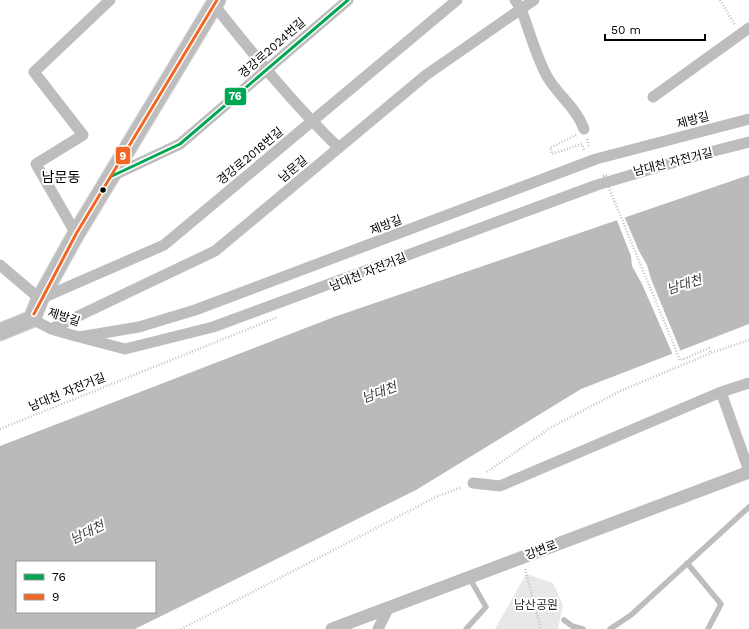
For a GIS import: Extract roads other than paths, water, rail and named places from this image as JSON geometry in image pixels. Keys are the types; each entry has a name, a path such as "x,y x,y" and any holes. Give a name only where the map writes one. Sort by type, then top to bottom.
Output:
{"main road":[{"path":"0,332 32,319 40,299 76,234 112,176 214,2"}],"street":[{"path":"76,234 36,164 83,135 34,72 110,0"},
{"name":"경강로2024번길","path":"112,176 180,144 348,0"},
{"name":"경강로2018번길","path":"40,299 164,245 457,0"},
{"name":"남문길","path":"51,329 215,251 426,75 518,5 534,0"},
{"path":"214,2 266,70 311,122 339,148"},
{"path":"518,5 547,76 555,90 580,118 584,129"},
{"path":"653,97 749,28"},
{"name":"제방길","path":"32,319 51,329 79,336 139,326 195,310 596,160 749,119"},
{"path":"79,336 125,349 213,327 597,185 749,142"},
{"path":"0,265 40,299"},
{"path":"473,483 500,486 721,392 749,384"},
{"path":"721,392 749,471"},
{"name":"강변로","path":"332,629 749,471"},
{"path":"378,629 389,608"}],"lane":[{"path":"610,629 631,615 749,507"},
{"path":"687,563 721,604 708,629"},
{"path":"466,629 486,607 469,577"},
{"path":"564,620 572,626 583,629"}],"water":[{"name":"남대천","path":"749,175 749,324 581,389 416,490 135,629 0,629 0,446 334,317"}],"district":[{"name":"남문동","path":"61,177"}],"park label":[{"name":"남산공원","path":"536,605"}]}
